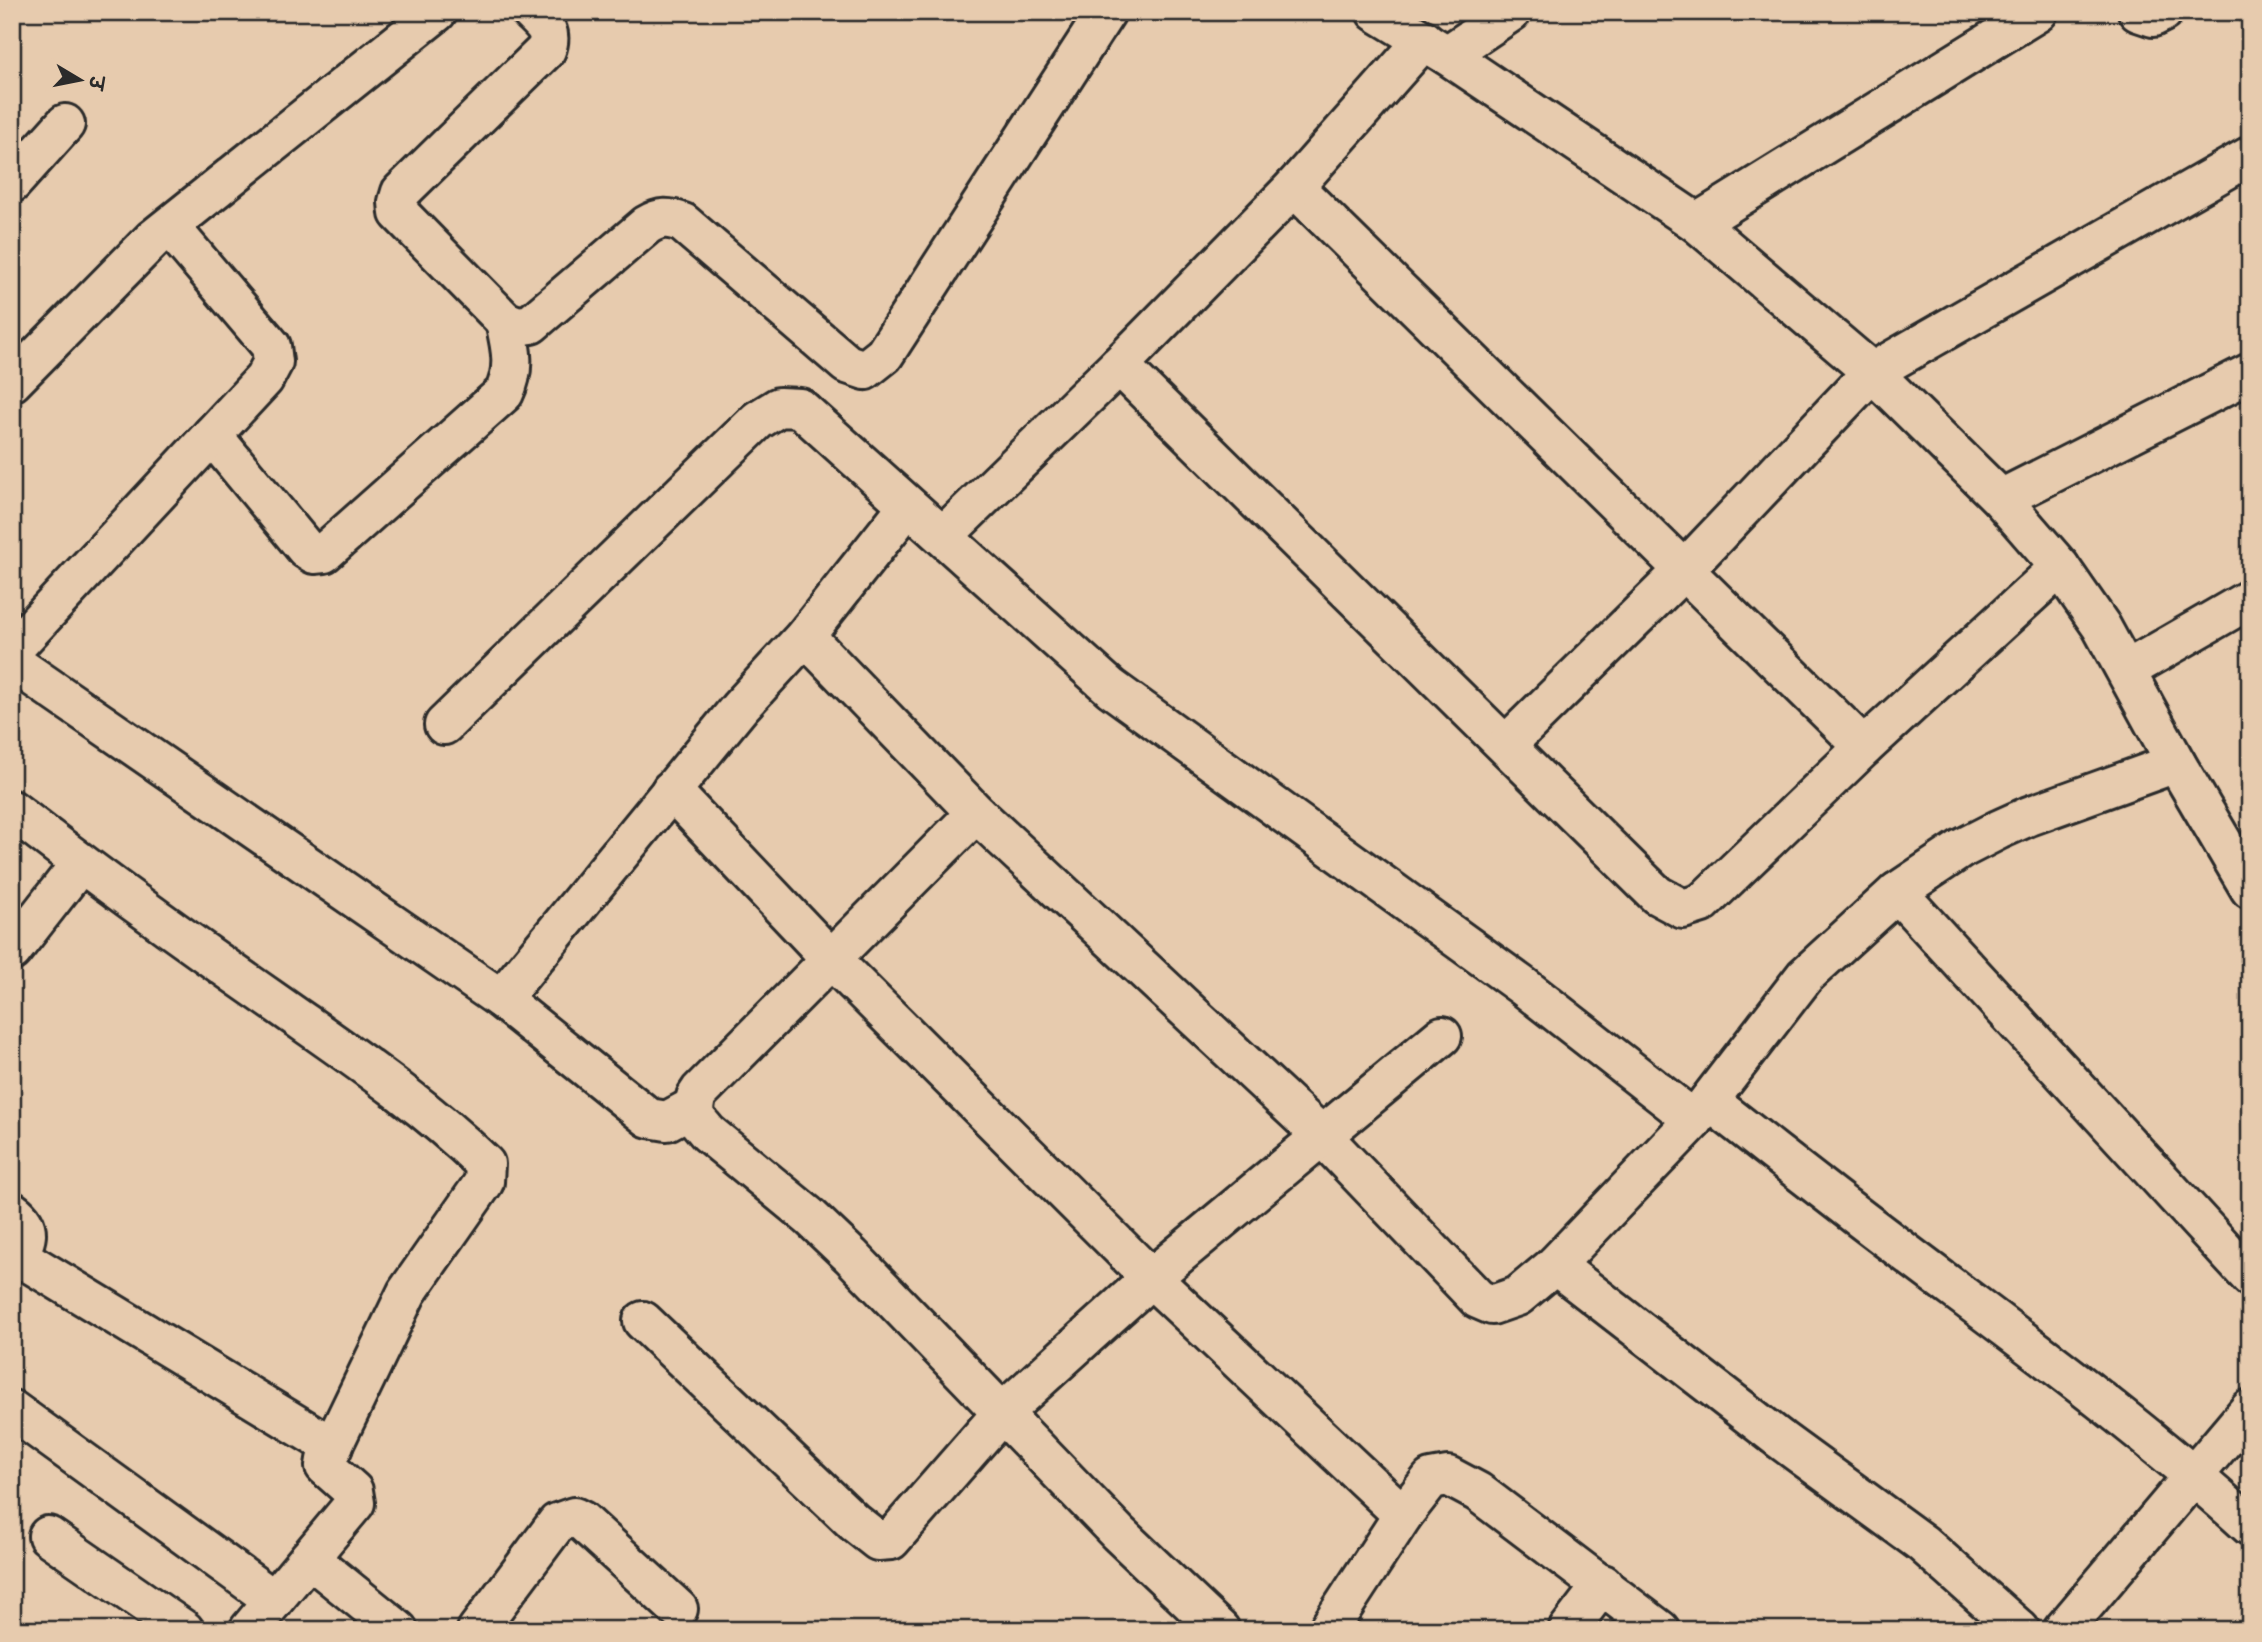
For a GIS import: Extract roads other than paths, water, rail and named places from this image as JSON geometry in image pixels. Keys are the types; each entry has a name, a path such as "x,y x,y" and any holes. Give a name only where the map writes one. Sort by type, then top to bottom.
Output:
{"street":[{"path":"12,382 153,239 438,12"},
{"path":"531,12 548,28 550,40 546,50 401,192 398,202 400,213 505,321 518,326 531,324 647,225 657,219 671,218 683,223 847,364 865,370 884,355 1106,12"},
{"path":"1376,12 1436,48 1697,223 1872,372 2001,499 2060,568 2127,670 2176,764 2246,877"},
{"path":"943,536 1436,48 1511,12"},
{"path":"1697,223 2038,12"},
{"path":"2138,12 2153,18 2162,12"},
{"path":"12,183 65,124"},
{"path":"1507,744 1684,570 1872,372 2250,156"},
{"path":"1294,187 1864,747"},
{"path":"12,650 264,379 273,362 271,346 170,227"},
{"path":"212,435 306,549 314,554 324,552 504,393 512,376 513,358 505,321"},
{"path":"1118,365 1507,744 1657,895 1671,905 1683,909 1702,903 1864,747 2060,568"},
{"path":"2001,499 2250,373"},
{"path":"444,725 758,420 779,407 789,405 809,413 907,507 943,536 1111,688 1524,987 1981,1307 2194,1474 2250,1526"},
{"path":"502,999 740,707 805,636 907,507"},
{"path":"2127,670 2250,600"},
{"path":"805,636 976,813 1320,1134 1478,1299 1492,1305 1505,1303 1555,1265 1701,1110 1805,976 1897,892 1961,849 2029,816 2176,764"},
{"path":"12,662 502,999 649,1118 667,1121 693,1107"},
{"path":"671,790 832,960 1151,1278 1403,1515"},
{"path":"12,810 80,864 385,1080 445,1125 485,1164 484,1182 407,1292 332,1447 325,1466 356,1497 250,1630"},
{"path":"976,813 700,1091 693,1107 693,1115 708,1133 810,1217 851,1256 1118,1533 1220,1630"},
{"path":"12,951 80,864"},
{"path":"1897,892 2250,1277"},
{"path":"643,1321 854,1522 878,1541 891,1540 1002,1413 1151,1278 1320,1134 1442,1036"},
{"path":"12,1210 21,1217 28,1231 15,1260 332,1447"},
{"path":"1555,1265 1781,1440 1922,1543 2020,1630"},
{"path":"2063,1630 2250,1409"},
{"path":"12,1410 274,1600"},
{"path":"1328,1630 1403,1515 1431,1479 1448,1476 1458,1479 1603,1584 1660,1630"},
{"path":"477,1630 557,1523 566,1518 582,1521 678,1609"},
{"path":"48,1536 184,1630"},
{"path":"309,1558 398,1630"},
{"path":"1568,1630 1603,1584"}]}
